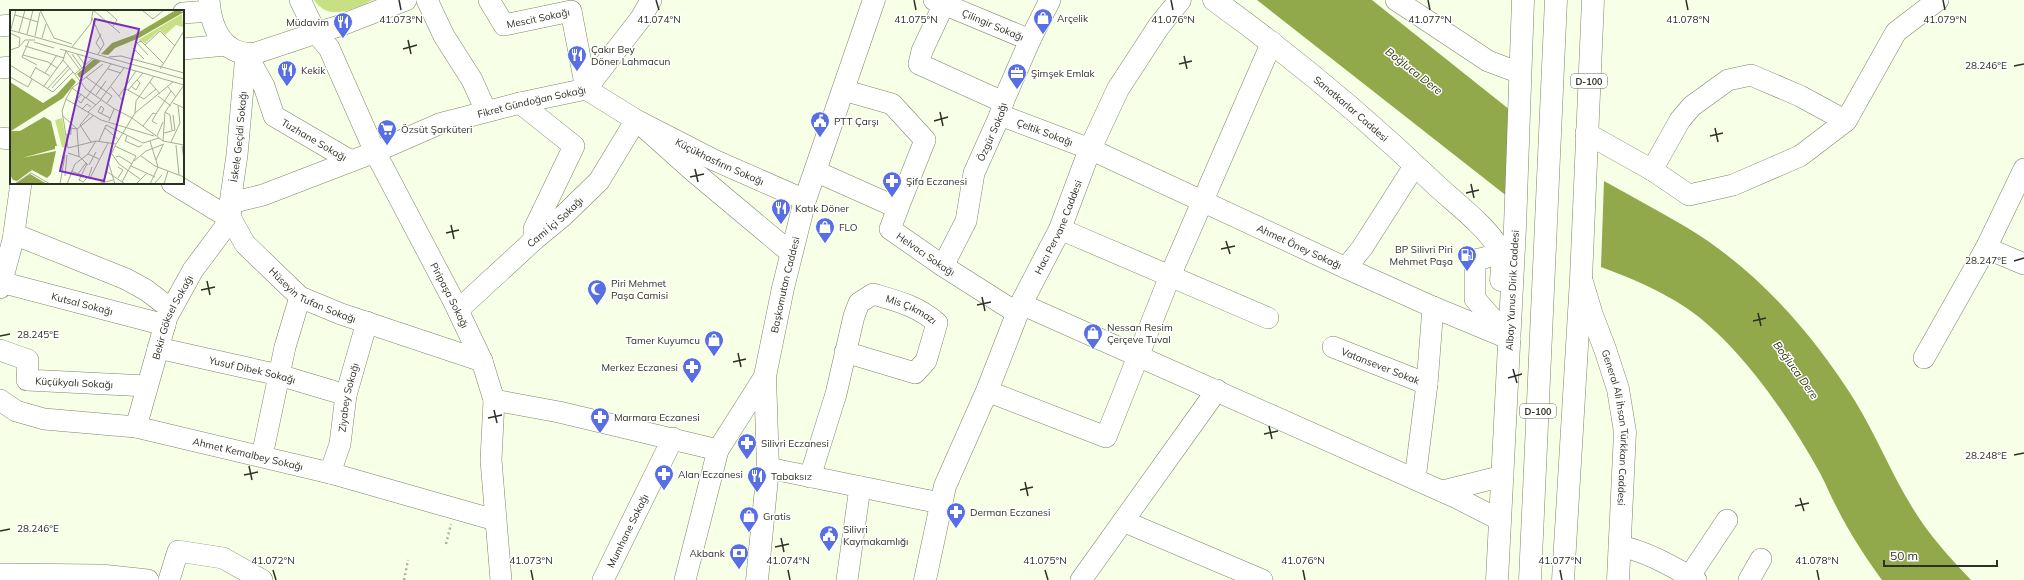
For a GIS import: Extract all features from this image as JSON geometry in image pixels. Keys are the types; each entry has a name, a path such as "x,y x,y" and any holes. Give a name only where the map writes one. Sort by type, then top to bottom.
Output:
{"main road":[{"name":"Başkomutan Caddesi","path":"757,580 768,468 765,376 791,253 805,200 874,0"},
{"name":"Hacı Pervane Caddesi","path":"925,580 940,503 945,486 987,391 1019,308 1060,229 1090,149 1118,90 1159,26 1180,0"},
{"name":"Sanatkarlar Caddesi","path":"1214,0 1272,42 1334,92 1480,226 1498,247 1501,254 1502,264 1499,300 1502,319 1510,339"},
{"name":"Albay Yunus Dirik Caddesi","path":"1497,580 1516,218 1518,115 1523,0"},
{"name":"D-100","path":"1530,580 1556,0"},
{"name":"D-100","path":"1562,580 1581,268 1593,0"},
{"path":"1480,226 1508,233 1516,218"},
{"name":"General Ali İhsan Türkkan Caddesi","path":"1581,268 1592,315 1618,389 1625,432 1618,580"}],"street":[{"name":"Piripaşa Sokağı","path":"300,0 316,33 329,48 375,152 458,310 482,362 494,400 491,460 500,580"},
{"path":"184,13 210,6 219,36 226,45 238,52 246,54 256,53 339,26 406,0"},
{"path":"427,0 444,36 472,80 486,111"},
{"name":"Mescit Sokağı","path":"489,0 504,26 571,11 586,89"},
{"path":"586,89 641,18 651,0"},
{"name":"Özgür Sokağı","path":"943,266 966,221 974,173 1030,40 1050,0"},
{"path":"1586,133 1652,170 1689,195 1733,185 1800,156 1846,121 1896,32 1938,0"},
{"name":"Çilingir Sokağı","path":"939,2 1030,40"},
{"name":"Çeltik Sokağı","path":"939,2 919,64 1002,108 1090,149"},
{"path":"1406,3 1488,61 1520,73"},
{"path":"0,26 10,25"},
{"path":"987,391 1106,437 1137,355 1170,276 1272,42"},
{"path":"184,49 226,45"},
{"name":"Tuzhane Sokağı","path":"246,54 264,86 274,116 351,161"},
{"name":"İskele Geçidi Sokağı","path":"230,211 237,155 246,54"},
{"path":"0,68 10,67"},
{"path":"1652,170 1680,120 1692,106 1728,80 1751,74 1800,96 1846,121"},
{"name":"Fikret Gündoğan Sokağı","path":"230,211 263,194 375,152 439,124 520,102 586,89 636,120 693,171 791,253"},
{"path":"815,171 898,208 925,140 892,104 843,90"},
{"path":"520,102 574,146 534,229 534,240"},
{"name":"Küçükhasfırın Sokağı","path":"636,120 714,160 805,200"},
{"name":"Cami İçi Sokağı","path":"458,310 534,240 563,216 599,181 636,120"},
{"path":"0,138 10,139"},
{"name":"Ahmet Öney Sokağı","path":"1090,149 1203,200 1346,268 1433,307 1510,339"},
{"path":"1346,268 1362,248 1415,165"},
{"path":"1924,358 1986,248 2024,169"},
{"path":"1,284 14,234 21,184"},
{"name":"Hüseyin Tufan Sokağı","path":"174,184 230,211 245,244 300,297 482,362"},
{"name":"Helvacı Sokağı","path":"898,208 890,229 943,266 1019,308 1137,355 1217,390 1443,491 1500,520"},
{"name":"Bekir Göksel Sokağı","path":"136,427 168,317 193,270 230,211"},
{"path":"1060,229 1268,318"},
{"path":"14,234 126,279 146,290 168,317"},
{"path":"1986,248 2024,264"},
{"name":"Kutsal Sokağı","path":"1,284 168,317"},
{"name":"Mis Çıkmazı","path":"810,477 836,394 854,316 859,303 873,294 924,312 937,324 926,361 915,373 846,352"},
{"path":"262,456 279,375 300,297"},
{"path":"1415,479 1427,384 1433,307"},
{"name":"Ziyabey Sokağı","path":"330,473 340,444 346,395 367,322"},
{"name":"Vatansever Sokak","path":"1333,347 1427,384"},
{"name":"Yusuf Dibek Sokağı","path":"158,348 279,375 346,395"},
{"name":"Küçükyalı Sokağı","path":"0,350 28,360 27,380 148,386"},
{"path":"685,580 718,450 765,376"},
{"path":"8,405 27,380"},
{"path":"1081,580 1217,390"},
{"path":"494,400 673,438 718,450"},
{"name":"Ahmet Kemalbey Sokağı","path":"8,405 44,419 136,427 262,456 330,473 495,520"},
{"name":"Mumhane Sokağı","path":"603,580 673,438"},
{"path":"768,468 940,503"},
{"path":"1443,491 1503,476"},
{"path":"847,580 860,487"},
{"path":"1620,546 1638,550 1693,578 1727,520"},
{"path":"1123,522 1240,576 1262,580"},
{"path":"169,580 178,551 223,558 262,580"},
{"path":"1748,580 1761,559"},
{"path":"0,574 148,580"}],"path":[{"path":"404,580 408,560"}],"shaded area":[{"path":"314,0 373,0 349,10 334,12 327,11 320,7"}],"water":[{"name":"Boğluca Dere","path":"1257,0 1372,0 1510,110 1508,197"},
{"name":"Boğluca Dere","path":"1604,181 1676,221 1712,244 1759,282 1781,304 1820,351 1855,401 1904,494 1918,517 1955,563 1971,580 1882,580 1852,535 1808,451 1778,405 1761,382 1725,340 1685,307 1665,295 1601,267"}],"place":[{"name":"Arçelik","path":"1043,35"},
{"name":"Müdavim","path":"343,39"},
{"name":"Çakır Bey Döner Lahmacun","path":"577,72"},
{"name":"Kekik","path":"287,87"},
{"name":"Şimşek Emlak","path":"1017,90"},
{"name":"PTT Çarşı","path":"820,138"},
{"name":"Özsüt Şarküteri","path":"387,146"},
{"name":"Şifa Eczanesi","path":"892,198"},
{"name":"Katık Döner","path":"781,225"},
{"name":"FLO","path":"825,244"},
{"name":"BP Silivri Piri Mehmet Paşa","path":"1467,272"},
{"name":"Piri Mehmet Paşa Camisi","path":"597,306"},
{"name":"Nessan Resim Çerçeve Tuval","path":"1093,350"},
{"name":"Tamer Kuyumcu","path":"714,357"},
{"name":"Merkez Eczanesi","path":"692,384"},
{"name":"Marmara Eczanesi","path":"600,434"},
{"name":"Silivri Eczanesi","path":"747,460"},
{"name":"Alan Eczanesi","path":"664,491"},
{"name":"Tabaksız","path":"757,493"},
{"name":"Derman Eczanesi","path":"956,529"},
{"name":"Gratis","path":"749,533"},
{"name":"Silivri Kaymakamlığı","path":"829,552"},
{"name":"Akbank","path":"739,570"}]}
